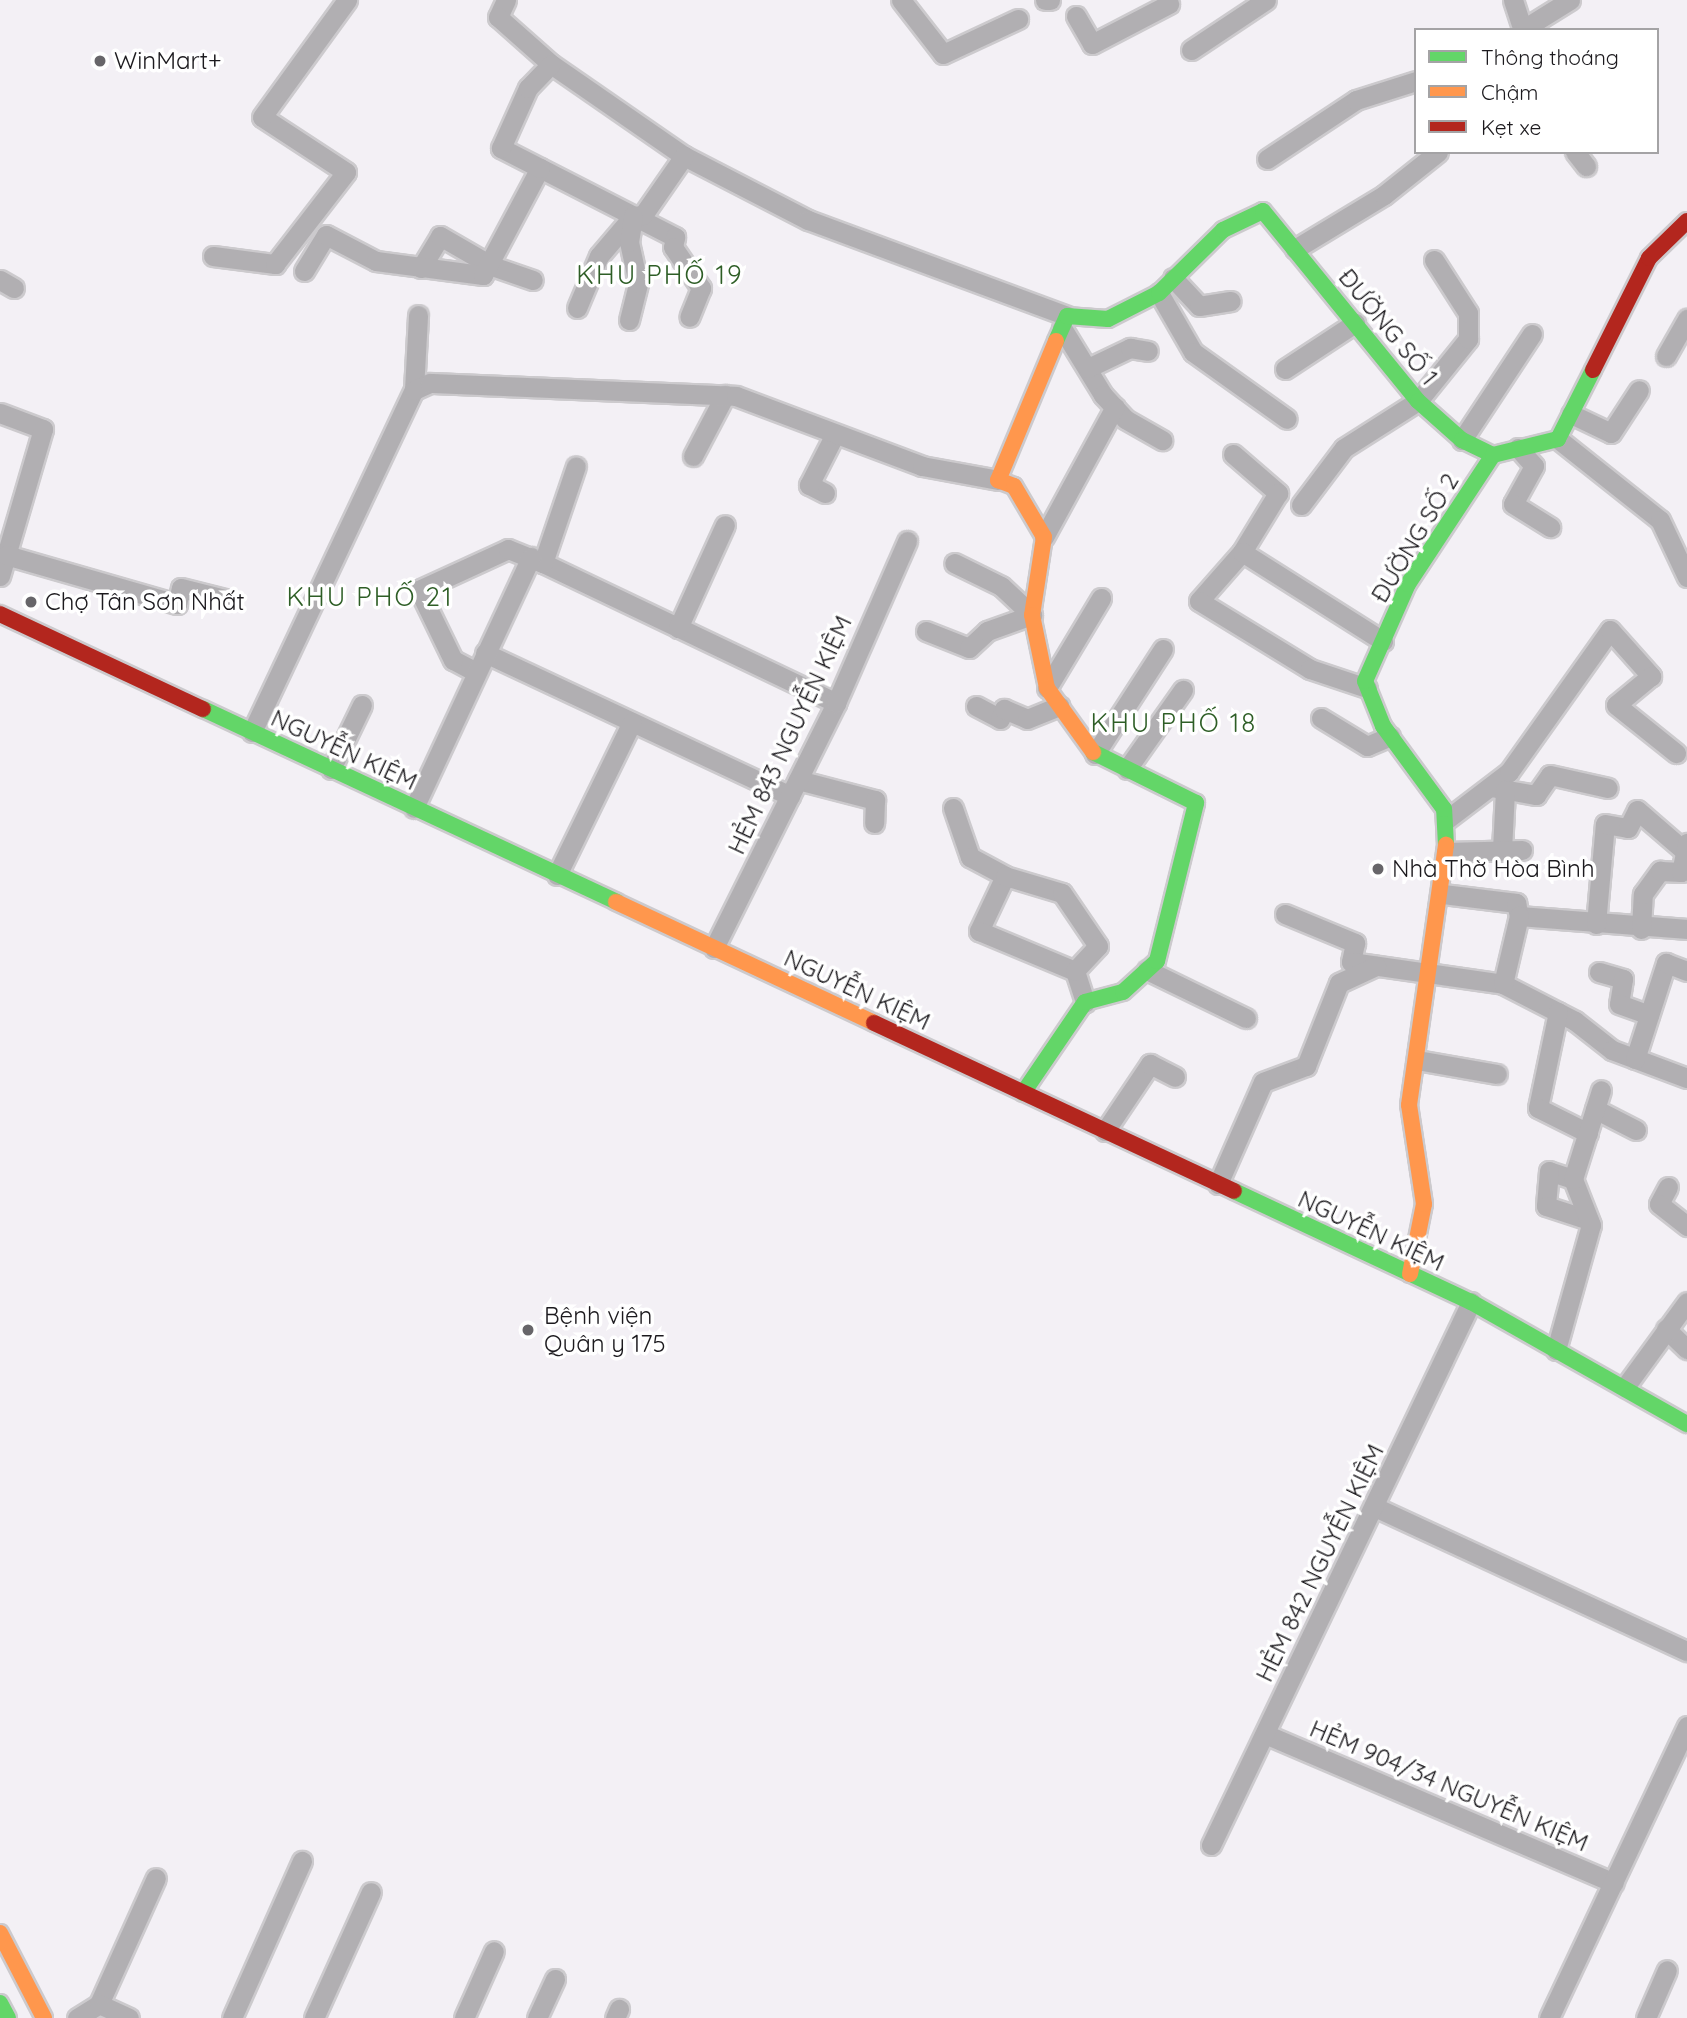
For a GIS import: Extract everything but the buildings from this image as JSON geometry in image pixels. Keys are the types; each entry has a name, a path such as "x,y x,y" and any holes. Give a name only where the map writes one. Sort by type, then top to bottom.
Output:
{"street":[{"path":"214,256 275,264 346,172 262,117 347,0"},
{"path":"506,0 498,17 551,64 684,156 808,220 1065,322 1108,319 1159,293 1173,278 1199,306 1231,301"},
{"path":"1191,50 1266,0"},
{"path":"1513,0 1524,28"},
{"path":"1526,28 1570,0"},
{"path":"909,2 943,54 1018,19"},
{"path":"1076,16 1092,44 1169,4"},
{"path":"551,64 528,88 501,148 675,237 673,247 701,288 688,317"},
{"path":"1267,159 1356,100 1414,82"},
{"path":"1295,249 1384,195 1435,154"},
{"path":"633,215 643,215 684,156"},
{"path":"304,271 326,235 376,261 483,275 492,266 540,168"},
{"name":"ĐƯỜNG SỐ 1","path":"1173,278 1223,230 1264,211 1419,401 1462,440 1493,455"},
{"path":"577,308 599,256 633,215"},
{"path":"629,320 638,283 629,242 633,215"},
{"path":"1493,455 1558,439 1649,258 1687,220"},
{"path":"421,268 440,236 492,266 533,280"},
{"path":"1301,505 1344,448 1419,401 1468,339 1468,313 1434,260"},
{"path":"1159,293 1193,352 1287,419"},
{"path":"252,732 414,390 418,315"},
{"path":"1666,356 1687,319"},
{"path":"1065,322 1088,368 1115,407 1162,440"},
{"path":"998,480 1065,322"},
{"path":"1284,369 1355,323"},
{"path":"1462,440 1532,334"},
{"path":"1088,368 1130,348 1148,352"},
{"path":"414,390 430,383 725,396 922,466 998,480 1014,486 1044,537"},
{"path":"1571,414 1611,433 1639,390"},
{"path":"693,456 725,396"},
{"path":"1023,1093 1086,1002 1123,992 1157,961 1196,803 1095,754 1047,688 1032,615 1044,537 1115,407"},
{"path":"0,413 43,429 0,576"},
{"path":"825,493 809,485 835,434"},
{"path":"1558,439 1660,520 1687,577"},
{"path":"1518,449 1534,466 1513,504 1550,527"},
{"path":"1233,454 1278,493 1242,552 1199,601 1310,669 1367,688 1390,736 1446,820 1443,894 1409,1105 1424,1204 1410,1274"},
{"name":"ĐƯỜNG SỐ 2","path":"1367,688 1383,641 1408,584 1493,455"},
{"path":"414,808 485,653 537,560 576,466"},
{"path":"678,628 725,525"},
{"name":"HẺM 843 NGUYỄN KIỆM","path":"715,948 836,704 907,541"},
{"path":"477,672 453,660 419,590 508,549 537,560 836,704"},
{"path":"1242,552 1383,641"},
{"path":"6,555 177,604 181,588 225,599"},
{"path":"954,563 1001,586 1032,615"},
{"path":"1047,688 1101,598"},
{"name":"NGUYỄN KIỆM","path":"0,614 1471,1302 1687,1424"},
{"path":"926,631 969,648 987,631 1032,615"},
{"path":"1446,820 1498,788 1610,630 1651,676 1616,705 1676,753"},
{"path":"1095,754 1164,649"},
{"path":"485,653 632,722 794,788 876,800 874,823"},
{"path":"1126,769 1183,690"},
{"path":"331,769 362,705"},
{"path":"976,706 1000,719 1004,709 1027,719 1060,706"},
{"path":"1321,718 1367,746 1390,736"},
{"path":"557,875 632,722"},
{"path":"1498,788 1536,795 1550,775 1608,788"},
{"path":"1498,788 1502,850"},
{"path":"953,807 970,857 1005,876 1062,893 1098,946 1075,971"},
{"path":"1596,924 1605,824 1628,828 1637,810 1684,846 1681,872 1660,871 1643,894 1641,929"},
{"path":"1446,852 1522,850"},
{"path":"1005,876 979,931 1075,971 1086,1002"},
{"path":"1443,894 1516,903 1519,916 1503,984"},
{"path":"1285,914 1355,943 1351,962 1503,984 1558,1012 1635,1059 1687,1078"},
{"path":"1519,916 1641,929 1687,929"},
{"path":"1635,1059 1667,963 1687,971"},
{"path":"1219,1184 1263,1082 1306,1066 1339,983 1376,966"},
{"path":"1147,970 1246,1018"},
{"path":"1599,972 1623,979 1619,1004 1649,1016"},
{"path":"1558,1012 1538,1108 1588,1133"},
{"path":"1417,1060 1497,1074"},
{"path":"1105,1131 1150,1063 1175,1077"},
{"path":"1556,1350 1589,1220 1573,1179 1601,1090"},
{"path":"1595,1110 1636,1130"},
{"path":"1573,1179 1549,1171 1546,1206 1589,1220"},
{"path":"1668,1187 1658,1204 1687,1226"},
{"name":"HẺM 842 NGUYỄN KIỆM","path":"1211,1844 1375,1507 1471,1302"},
{"path":"1625,1387 1687,1302"},
{"path":"1666,1329 1687,1349"},
{"path":"1375,1507 1687,1651"},
{"path":"1549,2018 1687,1726"},
{"name":"HẺM 904/34 NGUYỄN KIỆM","path":"1265,1734 1614,1883"},
{"path":"232,2018 302,1861"},
{"path":"77,2018 99,2004 156,1878"},
{"path":"314,2018 371,1892"},
{"path":"0,1933 44,2018"},
{"path":"464,2018 494,1951"},
{"path":"1646,2018 1667,1970"},
{"path":"537,2018 555,1979"},
{"path":"0,2003 8,2018"},
{"path":"99,2004 129,2018"}],"traffic: fast":[{"path":"1056,341 1067,316 1108,319 1159,293 1223,230 1263,211 1418,401 1462,440 1493,455"},
{"path":"1446,845 1444,809 1383,726 1365,681 1408,584 1493,455 1558,439 1593,370"},
{"path":"203,709 616,902"},
{"path":"1023,1093 1085,1002 1123,992 1157,961 1196,803 1093,752"},
{"path":"1234,1191 1471,1302 1687,1424"},
{"path":"0,2003 8,2018"}],"traffic: slow":[{"path":"1056,341 998,480 1014,486 1044,537 1032,615 1047,688 1093,752"},
{"path":"1410,1274 1424,1204 1409,1105 1446,845"},
{"path":"616,902 874,1023"},
{"path":"0,1933 44,2018"}],"traffic: jam":[{"path":"1593,370 1649,258 1687,221"},
{"path":"0,614 203,709"},
{"path":"874,1023 1234,1191"}],"place":[{"name":"WinMart+","path":"100,61"},
{"name":"Chợ Tân Sơn Nhất","path":"31,602"},
{"name":"Nhà Thờ Hòa Bình","path":"1378,869"},
{"name":"Bệnh viện Quân y 175","path":"528,1330"}],"district":[{"name":"KHU PHỐ 19","path":"660,275"},
{"name":"KHU PHỐ 21","path":"370,597"},
{"name":"KHU PHỐ 18","path":"1174,723"}]}
